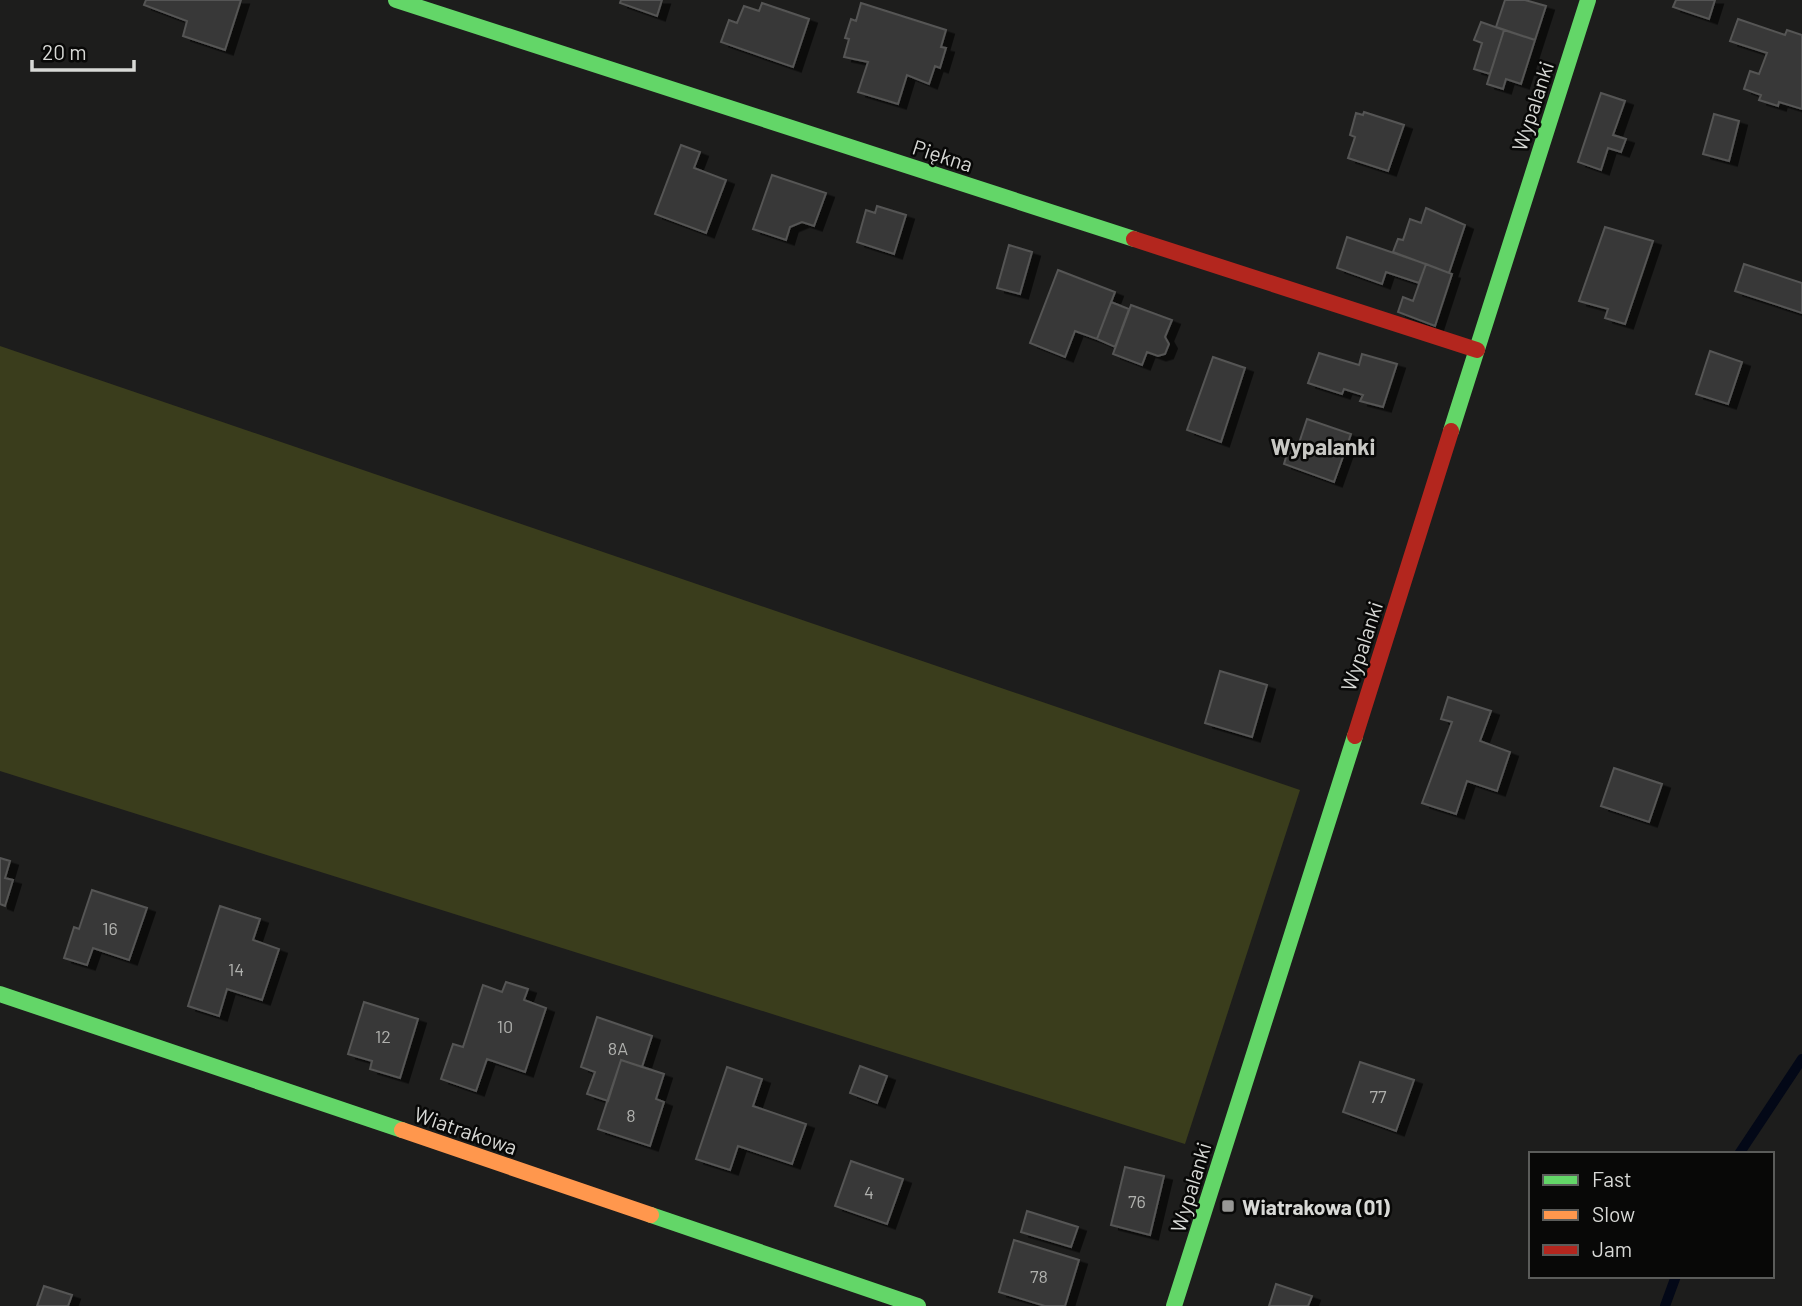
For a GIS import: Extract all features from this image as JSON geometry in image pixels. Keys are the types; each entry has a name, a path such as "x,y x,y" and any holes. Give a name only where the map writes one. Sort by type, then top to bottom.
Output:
{"street":[{"name":"Piękna","path":"396,0 1477,350"},
{"name":"Wypalanki","path":"1174,1306 1588,0"},
{"name":"Wiatrakowa","path":"0,994 918,1306"}],"green space":[{"path":"0,346 1300,790 1185,1144 0,771"}],"building":[{"path":"146,0 241,0 225,50 183,36 187,21 144,5"},
{"path":"621,0 662,0 657,16 620,3"},
{"path":"1505,0 1525,0 1546,6 1535,40 1496,27"},
{"path":"1676,0 1715,0 1709,19 1673,7"},
{"path":"762,3 809,19 793,67 721,42 729,20 737,23 744,6 759,11"},
{"path":"861,3 946,30 941,47 946,48 940,68 935,66 929,84 907,75 898,104 858,92 868,62 844,57 849,39 845,38 851,19 856,21"},
{"path":"1738,19 1785,35 1787,30 1802,35 1802,109 1779,102 1778,106 1759,100 1761,95 1744,89 1750,71 1759,74 1767,53 1730,41"},
{"path":"1481,22 1504,30 1490,74 1474,69 1482,43 1474,40"},
{"path":"1504,30 1535,40 1521,84 1506,79 1503,89 1487,84"},
{"path":"1601,93 1625,101 1613,135 1626,139 1621,152 1608,148 1601,170 1578,162"},
{"path":"1364,112 1404,125 1388,171 1348,158 1355,137 1350,135 1356,113 1363,115"},
{"path":"1714,114 1739,121 1729,161 1703,154"},
{"path":"681,145 700,152 694,168 726,180 706,233 655,214"},
{"path":"772,175 826,193 814,226 802,222 790,227 786,240 753,229"},
{"path":"877,206 906,215 894,254 857,242 866,210 875,213"},
{"path":"1426,208 1465,225 1449,273 1393,252 1398,239 1403,240 1410,219 1421,223"},
{"path":"1605,227 1653,241 1625,324 1605,318 1608,309 1579,301"},
{"path":"1347,237 1426,264 1419,283 1386,272 1382,284 1337,268"},
{"path":"1009,245 1032,252 1020,294 997,288"},
{"path":"1426,264 1452,274 1435,326 1398,312 1403,297 1413,301"},
{"path":"1744,264 1802,283 1802,313 1735,291"},
{"path":"1058,270 1115,292 1097,339 1075,331 1065,357 1030,343"},
{"path":"1111,302 1129,309 1115,347 1097,339"},
{"path":"1131,305 1172,320 1165,337 1169,344 1165,354 1158,356 1147,352 1142,365 1113,354"},
{"path":"1710,351 1742,362 1728,404 1696,394"},
{"path":"1319,353 1359,365 1362,354 1397,364 1383,407 1360,401 1363,395 1344,389 1342,394 1308,383"},
{"path":"1213,357 1245,368 1221,442 1187,430"},
{"path":"1307,419 1351,434 1334,482 1284,464 1290,444 1298,446"},
{"path":"1220,671 1267,685 1252,737 1205,723"},
{"path":"1448,697 1491,711 1480,741 1510,752 1497,791 1467,781 1456,814 1422,803 1452,722 1441,719"},
{"path":"1614,768 1662,784 1649,822 1601,806"},
{"path":"0,858 10,861 5,878 13,880 5,906 0,904"},
{"path":"92,890 147,908 129,960 93,948 87,965 64,958 74,927 79,929"},
{"path":"220,906 260,919 253,940 279,949 262,1000 227,989 219,1016 188,1006"},
{"path":"506,982 528,989 524,1000 546,1008 525,1072 487,1059 476,1091 441,1079 453,1044 463,1047 483,985 502,992"},
{"path":"364,1002 418,1019 400,1078 370,1069 372,1061 348,1054"},
{"path":"597,1017 652,1036 642,1067 621,1060 608,1101 587,1094 595,1072 581,1067"},
{"path":"621,1060 664,1074 656,1099 664,1102 650,1146 598,1129"},
{"path":"1360,1062 1414,1080 1396,1131 1343,1112"},
{"path":"860,1066 887,1076 877,1103 850,1093"},
{"path":"727,1067 762,1079 753,1106 806,1124 792,1164 738,1146 730,1170 696,1159"},
{"path":"851,1161 903,1179 887,1224 835,1206"},
{"path":"1125,1167 1164,1176 1150,1235 1111,1225"},
{"path":"1027,1211 1078,1227 1071,1247 1021,1232"},
{"path":"1014,1240 1079,1260 1065,1306 1045,1306 999,1292"},
{"path":"1276,1284 1312,1296 1308,1306 1269,1306"},
{"path":"44,1286 72,1295 68,1306 37,1306"}],"waterway":[{"path":"1740,1152 1802,1059"},
{"path":"1665,1306 1675,1278"}],"traffic: fast":[{"path":"396,0 1134,239"},
{"path":"1451,431 1588,0"},
{"path":"1174,1306 1355,736"},
{"path":"0,994 402,1130"},
{"path":"651,1215 918,1306"}],"traffic: slow":[{"path":"402,1130 651,1215"}],"traffic: jam":[{"path":"1134,239 1477,350"},
{"path":"1355,736 1451,431"}],"place":[{"name":"Wiatrakowa (01)","path":"1228,1206"}],"district":[{"name":"Wypalanki","path":"1323,446"}]}
